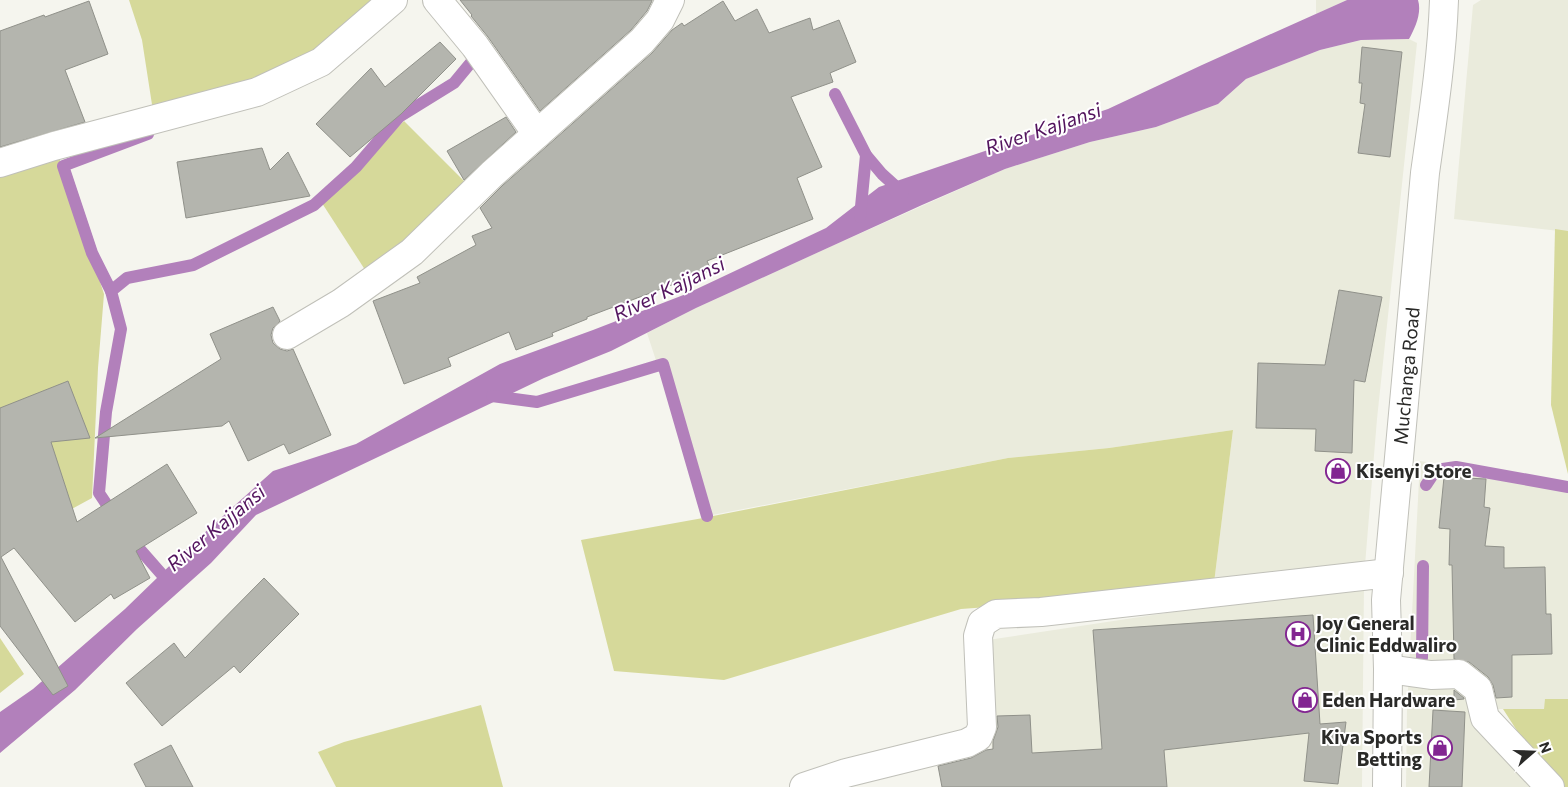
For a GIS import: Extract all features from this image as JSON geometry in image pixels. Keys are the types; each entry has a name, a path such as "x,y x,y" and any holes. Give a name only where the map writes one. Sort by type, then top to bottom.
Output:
{"street":[{"path":"0,163 54,146 257,92 320,62 393,0"},
{"path":"437,0 475,46 537,134"},
{"path":"287,336 341,304 412,252 492,174 642,41 660,20 670,0"},
{"name":"Muchanga Road","path":"1388,787 1386,600 1425,173 1443,13"},
{"path":"804,787 846,773 967,743 978,736 982,727 978,636 982,623 996,614 1041,612 1389,573"},
{"path":"1388,668 1430,675 1459,674 1478,689 1484,718 1550,787"}],"shaded area":[{"path":"1316,0 1347,0 1316,14"},
{"path":"1481,0 1568,0 1568,232 1454,219 1473,5"},
{"path":"1409,39 1417,43 1377,419 1365,565 1214,583 1233,430 1109,448 1008,458 707,516 647,333 696,308 1005,169 1090,142 1156,127 1218,104 1246,79 1320,50 1361,40"},
{"path":"1420,461 1568,484 1568,699 1546,699 1544,709 1473,709 1538,787 1406,787 1407,709"},
{"path":"1364,583 1362,787 993,787 988,640"}],"green space":[{"path":"129,0 376,0 364,12 304,57 242,88 153,111 142,40"},
{"path":"404,121 466,183 369,276 320,200"},
{"path":"58,154 104,294 98,368 92,498 0,548 0,175"},
{"path":"1555,229 1568,231 1568,474 1551,405"},
{"path":"1233,430 1214,583 1041,603 961,609 724,680 614,671 581,540 1008,458 1109,448"},
{"path":"0,638 24,674 0,693"},
{"path":"1545,699 1568,699 1568,787 1561,787 1530,751 1503,709 1544,709"},
{"path":"481,705 503,787 336,787 318,752 344,742"}],"water":[{"name":"River Kajjansi","path":"1347,0 1418,0 1416,25 1409,39 1361,40 1320,50 1246,79 1218,104 1156,127 1090,142 1005,169 696,308 611,351 544,378 256,515 211,563 137,629 75,690 0,753 0,712 33,689 125,609 192,544 273,471 356,444 500,364 686,294 826,228 879,187 1108,109"}],"building":[{"path":"460,0 652,1 647,11 631,30 540,111"},
{"path":"89,1 108,54 65,70 85,122 0,147 0,31"},
{"path":"723,1 735,21 757,9 769,33 810,18 813,30 839,20 856,62 830,73 833,82 791,97 822,167 797,178 813,219 707,261 711,270 587,317 587,319 552,333 553,336 516,350 509,332 448,358 451,366 404,384 373,301 420,283 417,277 476,245 472,236 492,228 480,208 503,185 652,53 672,30 682,23 684,26"},
{"path":"440,42 456,59 401,114 350,157 316,124 371,68 385,87"},
{"path":"1362,47 1402,52 1390,157 1358,153 1365,104 1360,103 1362,83 1359,83"},
{"path":"506,117 516,132 464,180 447,151"},
{"path":"262,148 270,170 288,152 310,196 186,218 177,162"},
{"path":"1339,290 1382,297 1365,382 1354,380 1352,453 1315,451 1316,429 1256,428 1258,363 1325,365"},
{"path":"273,307 280,321 273,328 271,335 273,343 280,349 287,351 293,349 331,435 289,454 284,444 248,461 229,421 222,426 95,438 221,359 210,334"},
{"path":"68,381 90,438 51,442 77,522 167,464 197,513 136,551 150,578 114,599 111,594 75,622 14,548 1,557 68,686 53,695 0,626 0,408"},
{"path":"1444,477 1486,479 1484,507 1490,508 1485,546 1504,547 1504,568 1545,567 1546,614 1551,614 1552,654 1512,655 1512,697 1496,698 1493,685 1488,677 1469,662 1454,659 1452,565 1449,565 1450,529 1439,528"},
{"path":"264,578 299,614 240,673 234,666 162,726 126,683 174,643 185,658"},
{"path":"1313,615 1320,724 1346,722 1338,784 1304,781 1309,733 1164,750 1167,787 942,787 938,766 971,758 986,750 993,749 993,741 998,727 997,716 1030,715 1032,753 1102,749 1093,630"},
{"path":"1454,690 1464,698 1464,699 1454,700"},
{"path":"1433,710 1465,712 1462,787 1429,787"},
{"path":"171,745 193,787 146,787 134,764"}],"waterway":[{"path":"115,517 99,493 106,412 121,329 111,291 127,278 193,265 314,205 356,167 399,117 454,83 478,54 474,51"},
{"path":"835,94 866,155 882,174 903,193"},
{"path":"111,291 92,253 63,166 148,134"},
{"path":"860,217 866,155"},
{"path":"492,396 537,402 663,364 707,516"},
{"path":"1426,485 1436,470 1456,467 1568,487"},
{"path":"129,537 172,586"},
{"path":"1422,658 1423,566"}],"place":[{"name":"Kisenyi Store","path":"1338,471"},
{"name":"Joy General Clinic Eddwaliro","path":"1298,634"},
{"name":"Eden Hardware","path":"1305,700"},
{"name":"Kiva Sports Betting","path":"1440,748"}]}
